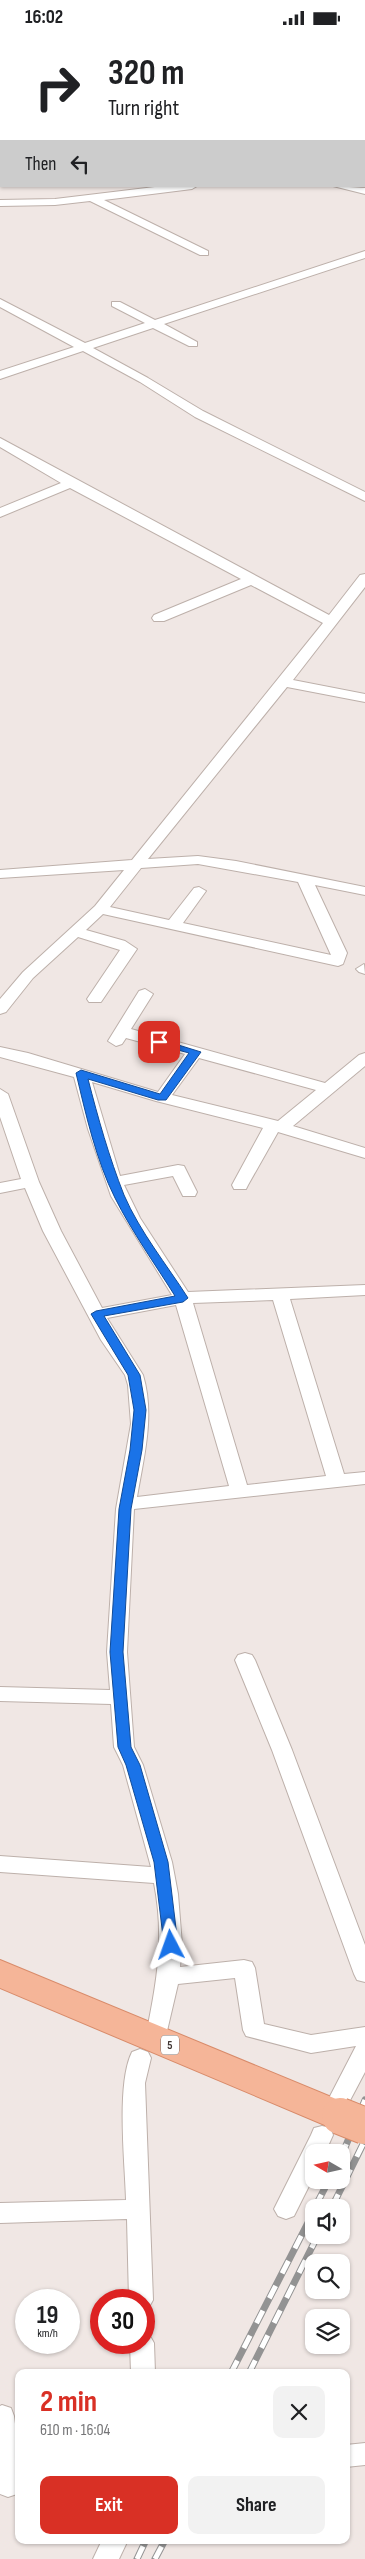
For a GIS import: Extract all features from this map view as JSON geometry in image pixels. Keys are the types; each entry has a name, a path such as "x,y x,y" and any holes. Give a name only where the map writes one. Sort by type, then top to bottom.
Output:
{"main road":[{"name":"5","path":"0,1973 341,2120"}],"street":[{"path":"0,203 46,203 183,187"},
{"path":"343,187 365,191"},
{"path":"90,197 204,253"},
{"path":"0,375 365,254"},
{"path":"0,302 85,348 199,414 365,497"},
{"path":"116,304 193,344"},
{"path":"0,442 71,483 331,622"},
{"path":"0,518 71,483"},
{"path":"159,618 251,579"},
{"path":"0,1009 28,975 100,909 365,579"},
{"path":"284,682 365,698"},
{"path":"0,874 198,860 236,865 365,891"},
{"path":"100,909 338,961 339,953 304,878"},
{"path":"173,925 199,891"},
{"path":"75,932 120,944 129,949 95,999"},
{"path":"145,994 120,1037 196,1052 330,1089"},
{"path":"0,1052 22,1055 162,1098 277,1126 365,1153"},
{"path":"162,1098 196,1052"},
{"path":"240,1185 277,1126 330,1089 365,1058"},
{"path":"81,1073 96,1129 114,1182 131,1219 183,1298 240,1492"},
{"path":"0,1094 7,1134 31,1182 52,1231 96,1314 134,1375 137,1385 140,1424 126,1504 117,1652 124,1747 133,1765 164,1876 171,1945 169,1977 159,2025"},
{"path":"114,1182 178,1170 189,1192"},
{"path":"0,1188 31,1182"},
{"path":"96,1314 183,1298 365,1290"},
{"path":"280,1294 337,1481"},
{"path":"126,1504 365,1479"},
{"path":"244,1660 282,1750 365,1973"},
{"path":"0,1693 120,1697"},
{"path":"0,1864 164,1876"},
{"path":"169,1977 244,1968 254,2031 311,2044 365,2036"},
{"path":"286,2209 341,2120 365,2051"},
{"path":"140,2058 134,2075 141,2289"},
{"path":"0,2213 138,2209"},
{"path":"142,2354 143,2369"},
{"path":"2,2416 9,2486"},
{"path":"350,2456 365,2454"},
{"path":"106,2559 113,2544"}],"railway":[{"path":"346,2144 365,2100"},
{"path":"336,2199 365,2140"},
{"path":"319,2199 324,2189"},
{"path":"233,2369 305,2229"},
{"path":"251,2369 314,2244"},
{"path":"137,2559 144,2544"},
{"path":"155,2559 163,2544"}],"route":[{"path":"159,1042 196,1052 162,1098 81,1073 96,1129 119,1196 131,1219 183,1298 96,1314 110,1340 134,1375 140,1410 140,1424 123,1530 118,1617 118,1680 124,1721 124,1747 133,1765 161,1862 167,1894 171,1945"}]}
